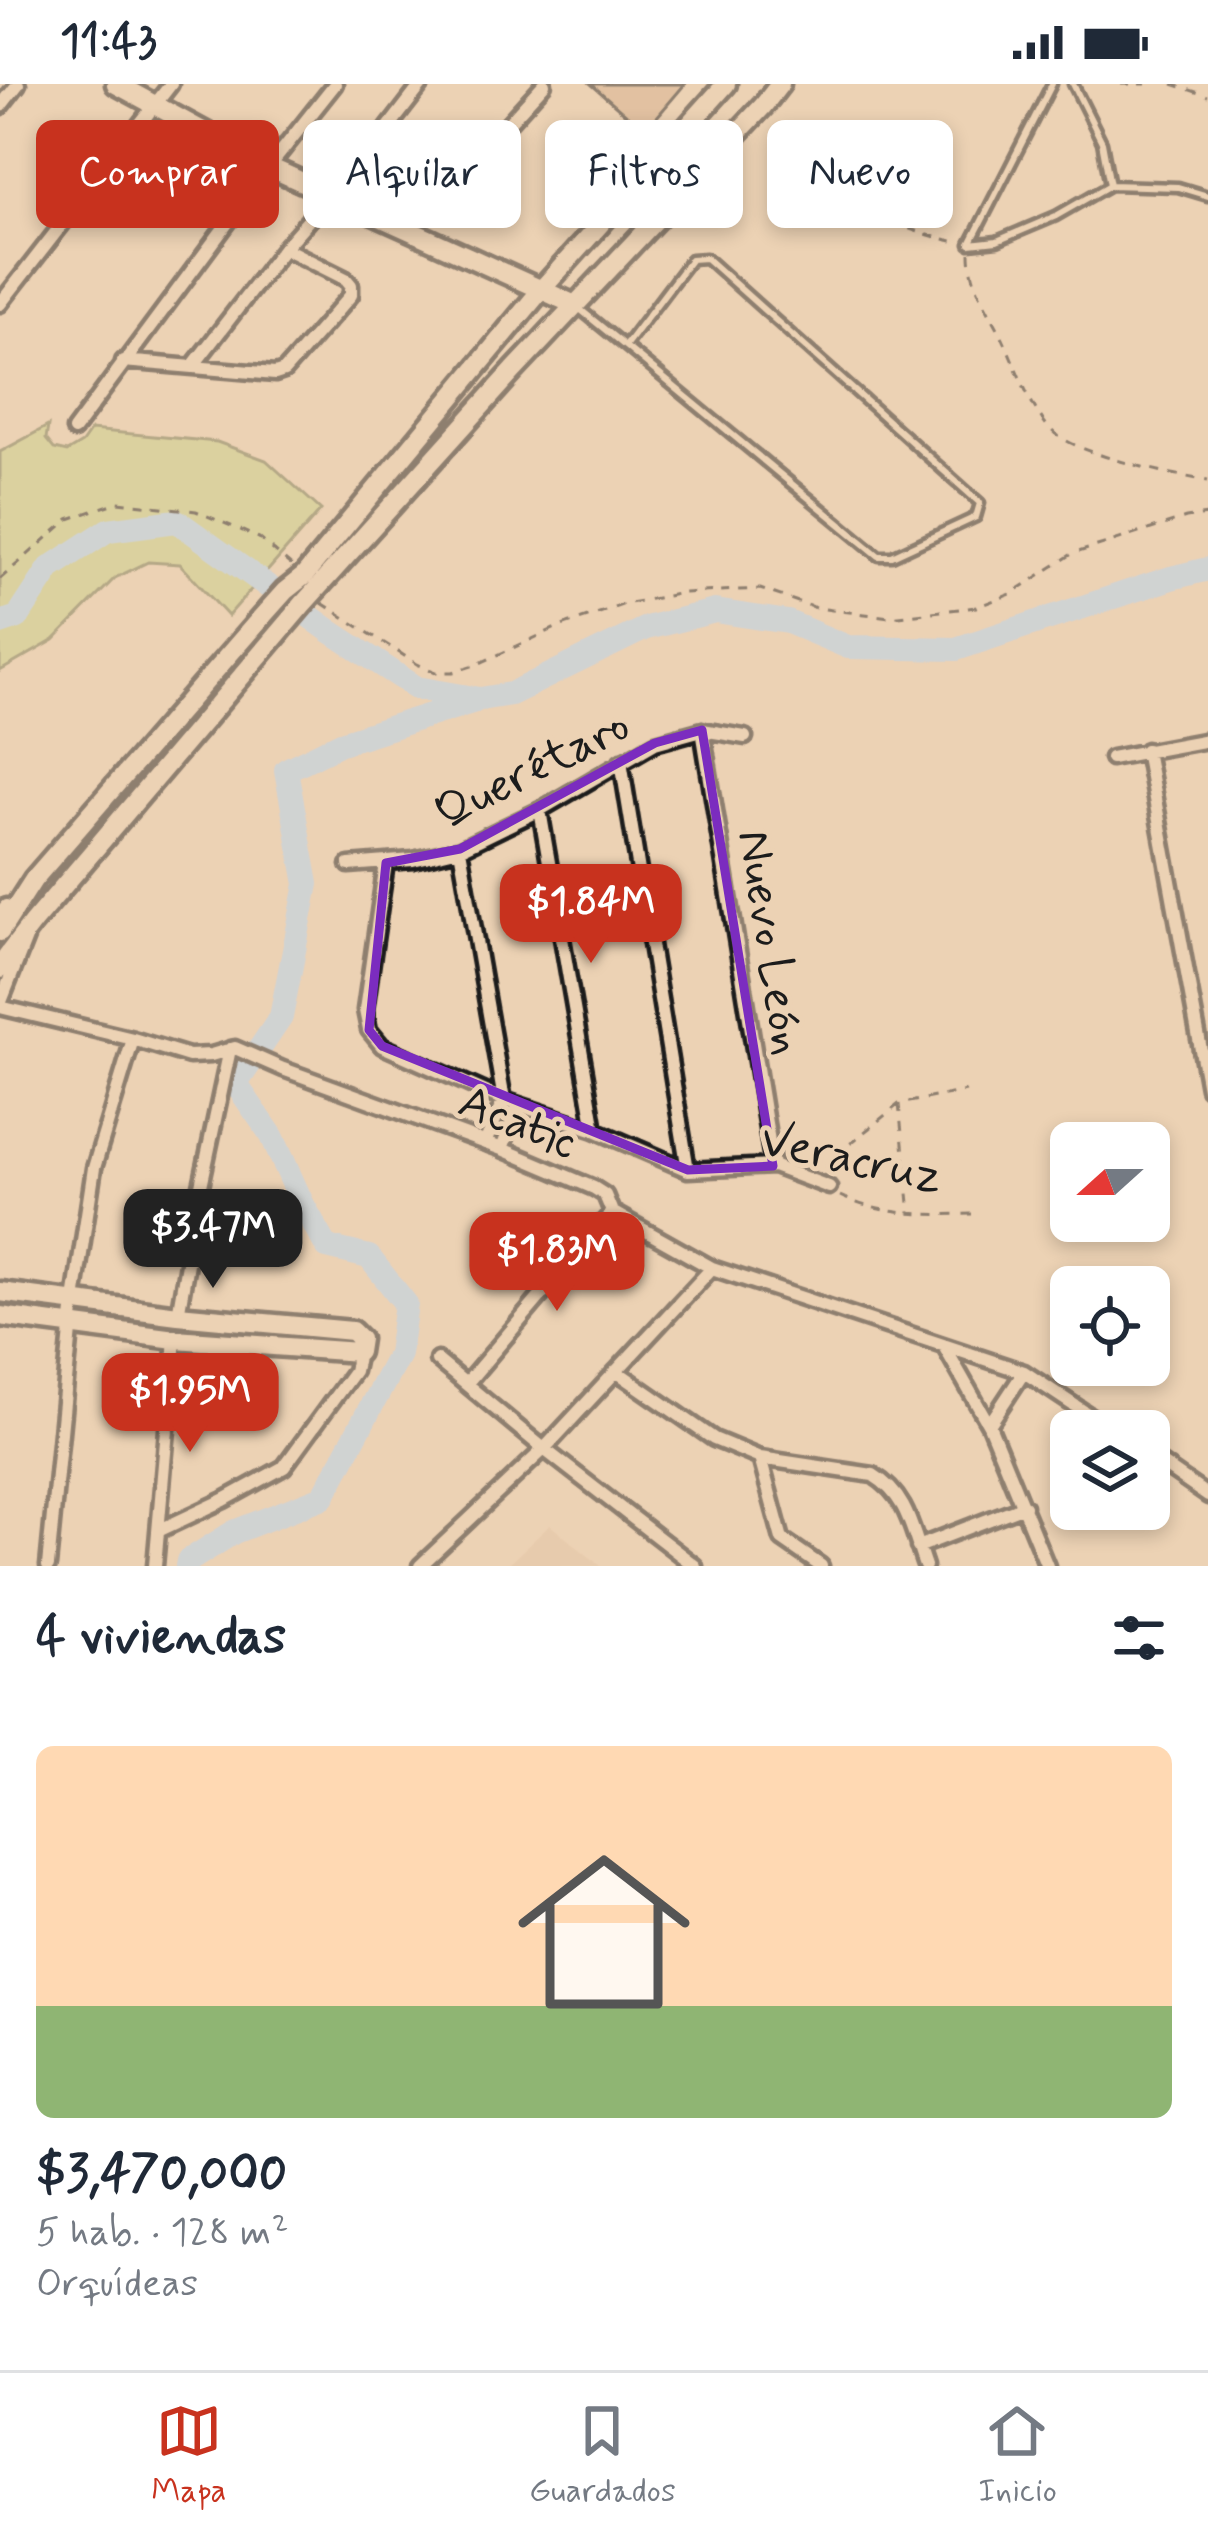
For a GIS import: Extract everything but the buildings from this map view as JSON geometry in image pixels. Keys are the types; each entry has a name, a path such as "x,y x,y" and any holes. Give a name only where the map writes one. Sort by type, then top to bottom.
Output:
{"main road":[{"path":"116,84 180,120"},
{"path":"0,932 34,879 259,620 304,576 541,290 726,84"},
{"path":"0,969 33,922 275,636 780,84"},
{"path":"403,228 575,304"},
{"path":"0,1292 178,1316 352,1331 360,1339 358,1352 175,1339 0,1316"}],"street":[{"path":"0,107 18,84"},
{"path":"0,304 171,84"},
{"path":"279,154 335,84"},
{"path":"394,120 422,84"},
{"path":"511,120 544,84"},
{"path":"192,367 303,226"},
{"path":"74,430 223,228"},
{"path":"123,361 284,371 351,295 346,279 284,248"},
{"name":"Querétaro","path":"349,865 460,850 655,743 702,730 745,737"},
{"name":"Nuevo León","path":"702,730 773,1166"},
{"path":"1111,758 1208,740"},
{"path":"1146,750 1208,1088"},
{"path":"621,761 688,1170"},
{"path":"540,810 595,1130"},
{"path":"460,850 511,1102 502,1149"},
{"name":"Veracruz","path":"386,863 365,1010 369,1030 382,1046 688,1170 773,1166 829,1187"},
{"path":"2,910 34,879"},
{"path":"0,1006 33,922"},
{"name":"Acatic","path":"0,1006 189,1056 233,1048 485,1142 594,1188 604,1195 612,1212 712,1268 1024,1372 1081,1410"},
{"path":"48,1566 74,1300 94,1168 133,1039"},
{"path":"178,1316 198,1200 233,1048"},
{"path":"485,1142 511,1102"},
{"path":"466,1384 612,1212"},
{"path":"420,1566 544,1449 712,1268"},
{"path":"155,1566 175,1339"},
{"path":"944,1346 989,1425 1047,1566"},
{"path":"160,1530 284,1467 354,1371 358,1352"},
{"path":"437,1360 695,1566"},
{"path":"616,1371 714,1439 760,1458 873,1474 889,1484 901,1498 925,1566"},
{"path":"989,1425 1024,1372"},
{"path":"760,1458 782,1538 821,1566"},
{"path":"1170,1470 1208,1496"},
{"path":"918,1547 1024,1506"}],"lane":[{"path":"970,244 1052,84"},
{"path":"1073,84 1102,142 1110,184"},
{"path":"970,244 998,241 1056,216 1110,184 1178,187 1208,196"},
{"path":"575,304 625,346 879,556 892,556 976,517 980,503 706,259 691,259 625,346"}],"path":[{"path":"1121,84 1146,84"},
{"path":"1172,84 1208,96"},
{"path":"903,228 970,244 970,274 976,290 1020,383 1054,434 1090,450 1208,481"},
{"path":"0,579 69,519 118,502 196,511 259,538 304,576"},
{"path":"307,600 417,664 436,672 453,672 556,628 625,604 682,592 760,589 817,608 890,617 976,607 1011,594 1072,554 1208,515"},
{"path":"829,1187 846,1147 899,1104 966,1091"},
{"path":"899,1104 910,1215"},
{"name":"Veracruz","path":"829,1187 857,1204 910,1215 972,1214"}],"highlighted area":[{"path":"702,730 773,1166 688,1170 382,1046 369,1030 386,863 460,849 655,743"}],"shaded area":[{"path":"550,1525 601,1566 506,1566"}],"green space":[{"path":"48,426 46,439 54,449 67,452 91,430 217,442 266,460 321,510 228,616 180,564 148,562 115,578 54,640 0,671 0,452"}],"waterway":[{"path":"0,623 18,617 50,568 108,530 177,521 417,688 480,699 511,694 646,628 715,611 788,622 848,647 956,649 1208,569"},
{"path":"187,1566 234,1532 323,1497 399,1354 406,1304 369,1257 327,1247 272,1136 236,1084 281,1017 307,884 286,770 341,743 475,701"}]}
